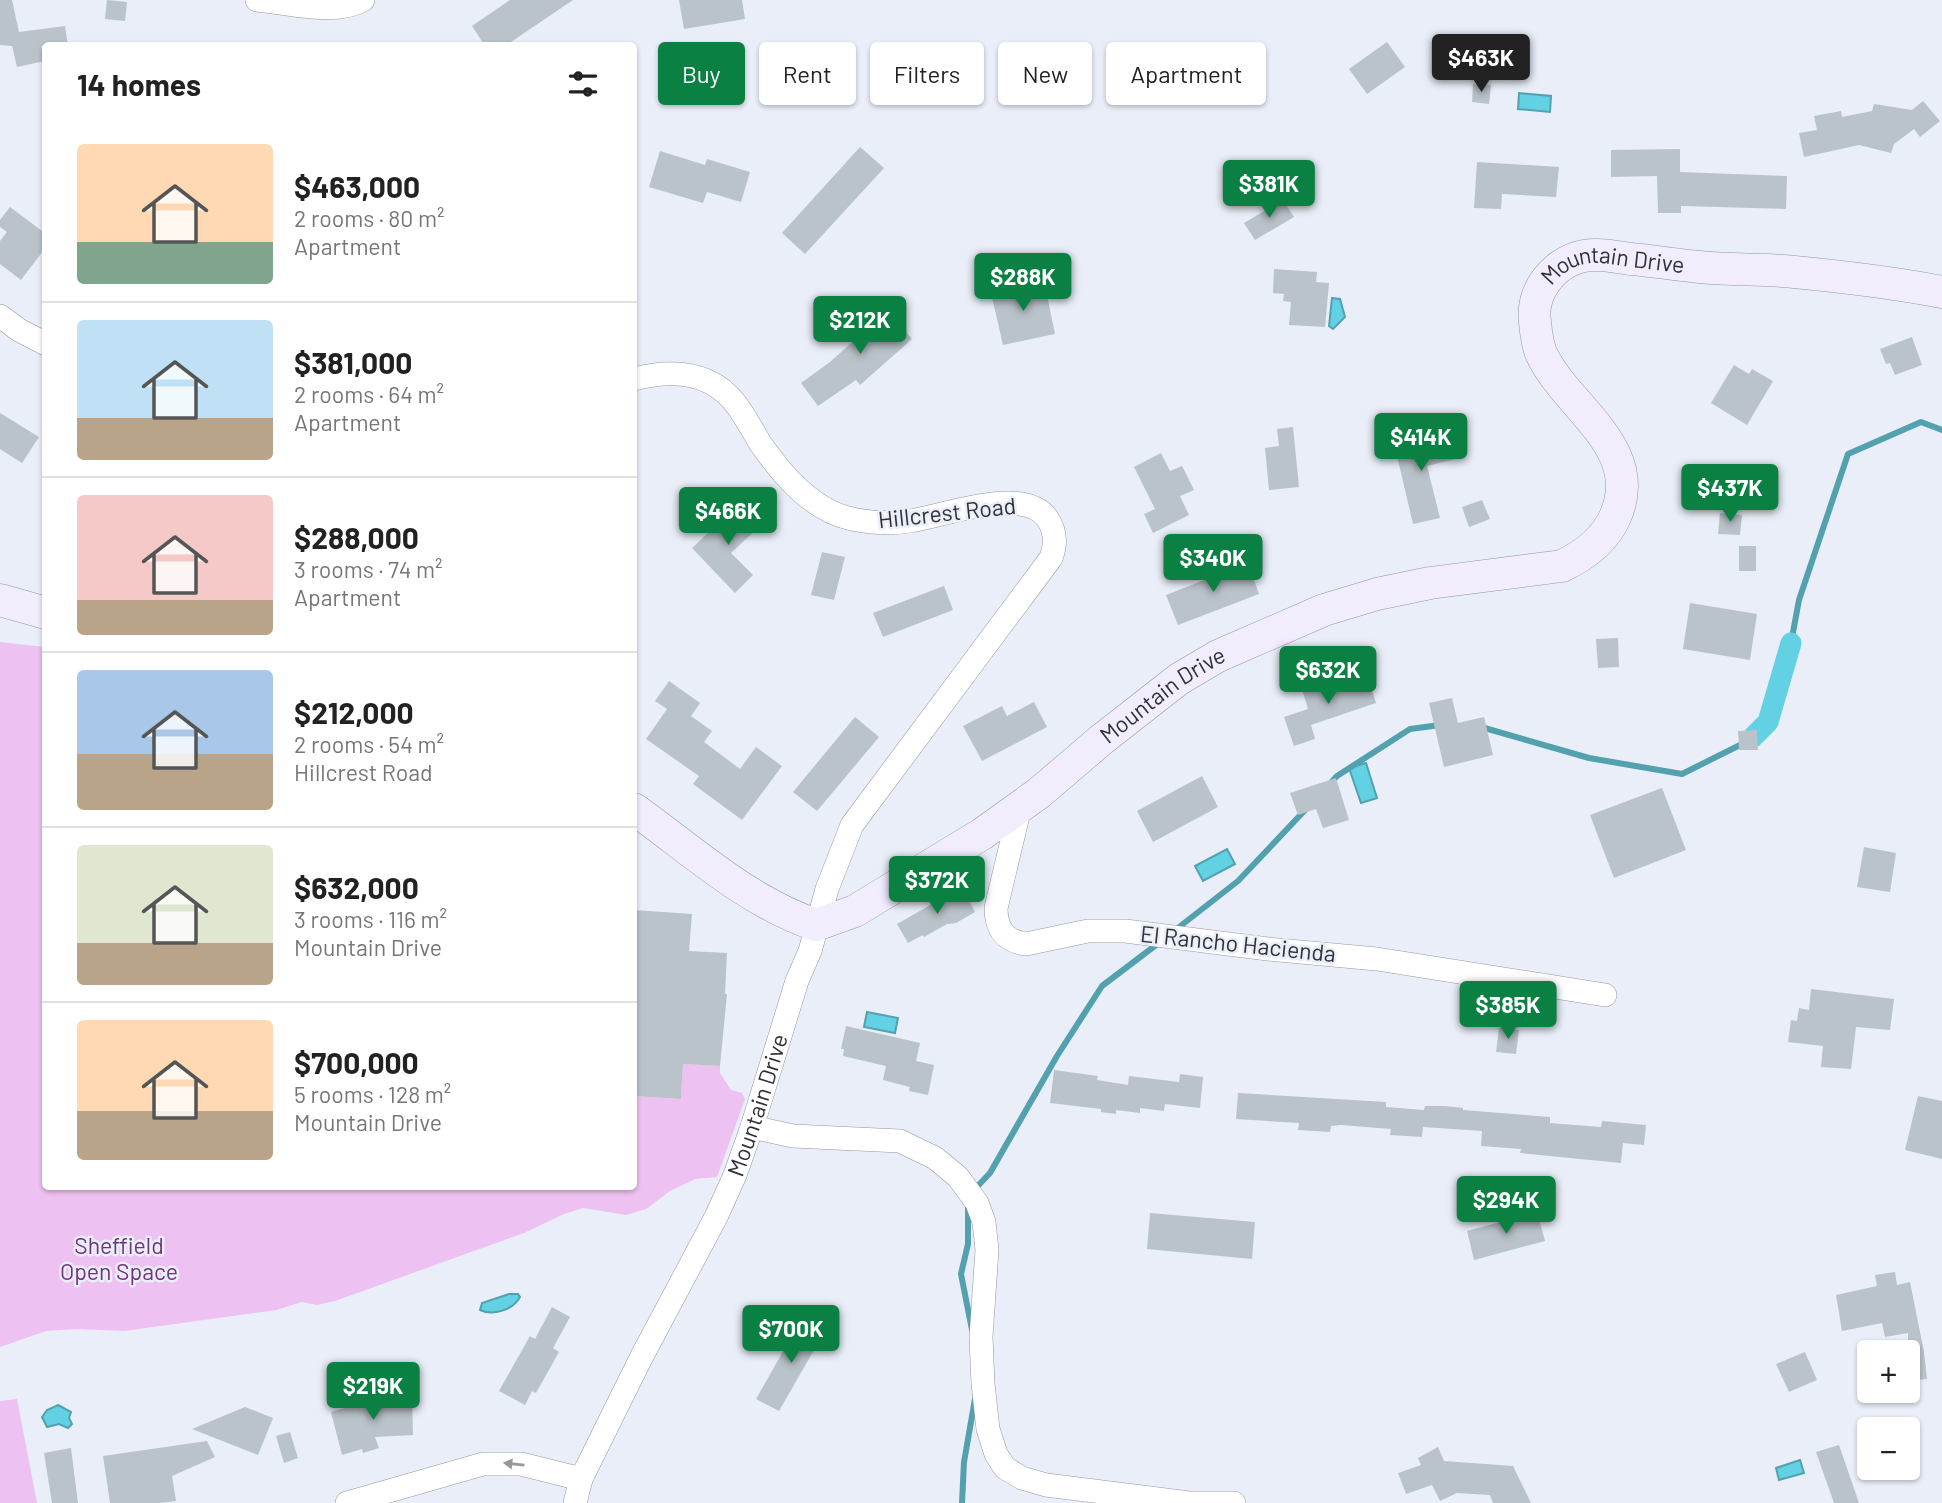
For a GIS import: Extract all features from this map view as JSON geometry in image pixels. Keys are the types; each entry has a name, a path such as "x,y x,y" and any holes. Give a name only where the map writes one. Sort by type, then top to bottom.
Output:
{"main road":[{"name":"Mountain Drive","path":"816,925 855,911 982,834 1020,807 1179,679 1258,636 1324,610 1377,594 1430,583 1562,566 1577,559 1598,542 1607,532 1619,509 1622,480 1616,455 1610,443 1547,363 1536,339 1536,301 1546,281 1562,265 1585,256 1611,255 1703,267 1843,277 1942,292"},
{"path":"0,600 42,612"},
{"path":"637,811 750,895 769,906 816,925"}],"street":[{"path":"257,0 335,8 363,0"},
{"path":"0,316 42,342"},
{"name":"Hillcrest Road","path":"637,378 654,374 681,373 699,376 718,387 737,405 761,444 798,488 823,509 841,517 890,523 988,505 1017,503 1035,508 1045,515 1051,524 1055,548 1051,558 852,825 836,862 816,925"},
{"name":"El Rancho Hacienda","path":"1020,807 996,908 999,929 1015,942 1026,944 1088,931 1125,932 1377,959 1605,995"},
{"name":"Mountain Drive","path":"575,1503 581,1479 642,1356 716,1217 752,1128 776,1044 810,951 816,925"},
{"path":"752,1128 793,1136 900,1141 935,1158 958,1177 977,1203 984,1222 988,1250 981,1337 984,1384 988,1429 996,1454 1005,1468 1022,1478 1046,1485 1189,1503 1234,1503"},
{"path":"347,1503 470,1467 496,1463 533,1466 581,1479"}],"green space":[{"name":"Sheffield Open Space","path":"0,642 42,647 42,1190 637,1190 637,1096 681,1099 683,1064 720,1066 720,1073 731,1090 742,1093 745,1099 717,1177 695,1179 670,1191 646,1209 626,1215 583,1208 524,1233 335,1301 317,1305 302,1302 276,1310 124,1331 46,1331 0,1347"},
{"path":"17,1399 37,1503 0,1503 0,1401"}],"water":[{"path":"1519,93 1551,96 1550,112 1518,109"},
{"path":"1332,298 1340,299 1345,317 1333,329 1329,326"},
{"path":"1366,763 1377,798 1361,803 1349,768"},
{"path":"1227,849 1235,864 1203,881 1195,866"},
{"path":"867,1012 898,1018 895,1033 864,1027"},
{"path":"509,1294 518,1294 520,1297 508,1308 497,1312 480,1310 482,1303"},
{"path":"361,1366 368,1368 371,1373 370,1383 360,1383 349,1389 344,1386 340,1376"},
{"path":"58,1405 71,1412 69,1418 72,1424 68,1428 59,1424 47,1427 42,1417 47,1410"},
{"path":"1800,1460 1804,1473 1779,1480 1776,1468"}],"building":[{"path":"0,0 12,0 19,32 65,26 67,42 42,42 42,62 17,67 12,46 0,45"},
{"path":"107,0 127,2 125,21 105,19"},
{"path":"510,0 573,0 511,42 482,42 472,26"},
{"path":"679,0 742,0 745,19 684,29"},
{"path":"1387,42 1405,67 1367,94 1349,69"},
{"path":"1473,84 1491,85 1489,104 1472,102"},
{"path":"1923,101 1940,121 1920,137 1914,129 1894,144 1891,153 1859,145 1804,157 1799,133 1817,130 1814,116 1841,111 1842,117 1872,111 1874,104 1912,110"},
{"path":"860,147 884,168 805,254 782,233"},
{"path":"1680,149 1680,172 1787,176 1786,209 1681,206 1681,213 1658,213 1657,176 1611,177 1611,150"},
{"path":"660,151 705,165 707,159 750,172 741,202 707,192 703,203 649,187"},
{"path":"1477,162 1559,167 1556,197 1502,194 1501,209 1474,208"},
{"path":"1283,200 1294,217 1255,240 1244,223"},
{"path":"10,207 42,231 42,252 21,280 0,264 0,241 7,232 0,227 0,220"},
{"path":"1274,269 1317,272 1316,282 1329,283 1325,327 1289,325 1291,302 1283,301 1284,294 1273,293"},
{"path":"1044,281 1055,334 1003,345 991,293"},
{"path":"881,303 912,339 860,385 856,380 818,406 801,383 830,362 868,328 861,320"},
{"path":"1912,337 1922,365 1895,375 1890,363 1886,364 1880,349"},
{"path":"1734,365 1749,374 1752,369 1773,381 1747,425 1711,403"},
{"path":"0,413 39,437 22,463 0,449"},
{"path":"1293,427 1299,487 1269,490 1265,448 1279,446 1277,429"},
{"path":"1417,433 1420,443 1450,436 1455,459 1427,466 1440,518 1413,524 1393,439"},
{"path":"1161,453 1170,471 1182,466 1194,490 1180,496 1189,515 1153,533 1144,514 1155,509 1134,467"},
{"path":"1482,500 1490,519 1469,527 1462,507"},
{"path":"740,503 761,525 731,553 753,575 735,593 692,548"},
{"path":"1720,513 1742,515 1740,535 1718,534"},
{"path":"1739,546 1756,546 1756,571 1739,571"},
{"path":"822,552 845,557 834,600 811,595"},
{"path":"1248,563 1259,594 1178,625 1166,595"},
{"path":"944,586 953,610 883,637 873,613"},
{"path":"1690,603 1757,614 1750,660 1683,649"},
{"path":"1618,638 1619,667 1598,668 1596,639"},
{"path":"1367,675 1376,703 1311,725 1315,739 1294,746 1284,717 1308,709 1302,689 1323,682 1325,689"},
{"path":"669,681 700,703 691,716 712,731 704,742 740,769 756,747 782,766 742,820 693,784 699,776 646,739 667,709 655,701"},
{"path":"1452,698 1458,723 1484,717 1493,755 1444,767 1429,703"},
{"path":"1034,702 1047,727 982,761 963,726 1002,706 1007,716"},
{"path":"855,717 879,737 817,811 793,792"},
{"path":"1757,730 1758,750 1739,750 1738,731"},
{"path":"1202,776 1218,807 1153,842 1137,811"},
{"path":"1336,778 1349,820 1323,828 1316,809 1298,815 1290,793"},
{"path":"1662,788 1686,850 1614,878 1590,815"},
{"path":"1864,847 1896,853 1890,892 1857,887"},
{"path":"962,887 975,912 908,943 897,924"},
{"path":"637,910 692,914 689,951 727,953 727,994 720,1066 683,1064 681,1099 637,1096"},
{"path":"1811,989 1894,999 1890,1030 1856,1027 1851,1069 1821,1067 1823,1046 1788,1042 1791,1020 1797,1021 1799,1008 1809,1010"},
{"path":"846,1026 920,1043 916,1061 934,1065 928,1095 909,1091 910,1087 883,1080 886,1066 843,1056 844,1049 841,1049"},
{"path":"1499,1028 1519,1030 1516,1054 1496,1052"},
{"path":"1054,1070 1098,1076 1097,1080 1128,1085 1129,1076 1179,1082 1180,1074 1203,1077 1200,1108 1165,1104 1164,1111 1140,1108 1140,1113 1116,1110 1116,1114 1101,1112 1101,1109 1050,1103"},
{"path":"1238,1093 1386,1102 1386,1107 1424,1110 1425,1106 1445,1106 1463,1110 1550,1117 1550,1123 1601,1127 1602,1121 1646,1125 1644,1145 1623,1143 1621,1163 1520,1153 1521,1149 1481,1146 1482,1131 1423,1127 1422,1137 1390,1135 1391,1129 1341,1125 1331,1126 1330,1132 1298,1130 1299,1123 1236,1119"},
{"path":"1918,1096 1942,1101 1942,1159 1905,1150"},
{"path":"1537,1212 1545,1241 1474,1260 1467,1231"},
{"path":"1150,1213 1255,1222 1252,1259 1147,1249"},
{"path":"1895,1272 1897,1285 1910,1282 1927,1379 1920,1380 1920,1340 1908,1340 1908,1333 1885,1337 1882,1323 1842,1331 1836,1295 1877,1286 1875,1275"},
{"path":"552,1307 570,1317 553,1348 559,1352 536,1393 532,1391 525,1405 499,1391 530,1336 535,1339"},
{"path":"802,1318 825,1331 779,1411 756,1399"},
{"path":"1805,1352 1817,1380 1789,1392 1776,1364"},
{"path":"384,1393 385,1397 412,1396 413,1435 375,1437 379,1448 363,1453 362,1449 342,1455 331,1412 365,1402 364,1398 373,1394"},
{"path":"245,1407 273,1418 258,1455 192,1429"},
{"path":"290,1432 298,1458 284,1463 276,1436"},
{"path":"207,1441 215,1457 172,1476 176,1501 110,1503 103,1456"},
{"path":"1839,1445 1859,1503 1834,1503 1816,1452"},
{"path":"1438,1447 1444,1461 1513,1466 1531,1503 1493,1503 1490,1495 1457,1493 1440,1501 1432,1485 1406,1494 1398,1473 1421,1465 1418,1458"},
{"path":"71,1448 78,1503 52,1503 44,1453"}],"waterway":[{"path":"1791,643 1799,600 1848,454 1921,422 1942,430"},
{"path":"1752,738 1768,722 1791,643"},
{"path":"1329,785 1337,776 1410,729 1440,725"},
{"path":"1481,727 1589,758 1682,774 1744,743"},
{"path":"1174,931 1238,881 1307,808"},
{"path":"974,1190 990,1173 1057,1056 1102,986 1160,942"},
{"path":"968,1206 968,1244 961,1274 972,1330"},
{"path":"962,1503 964,1462 975,1399"}]}
